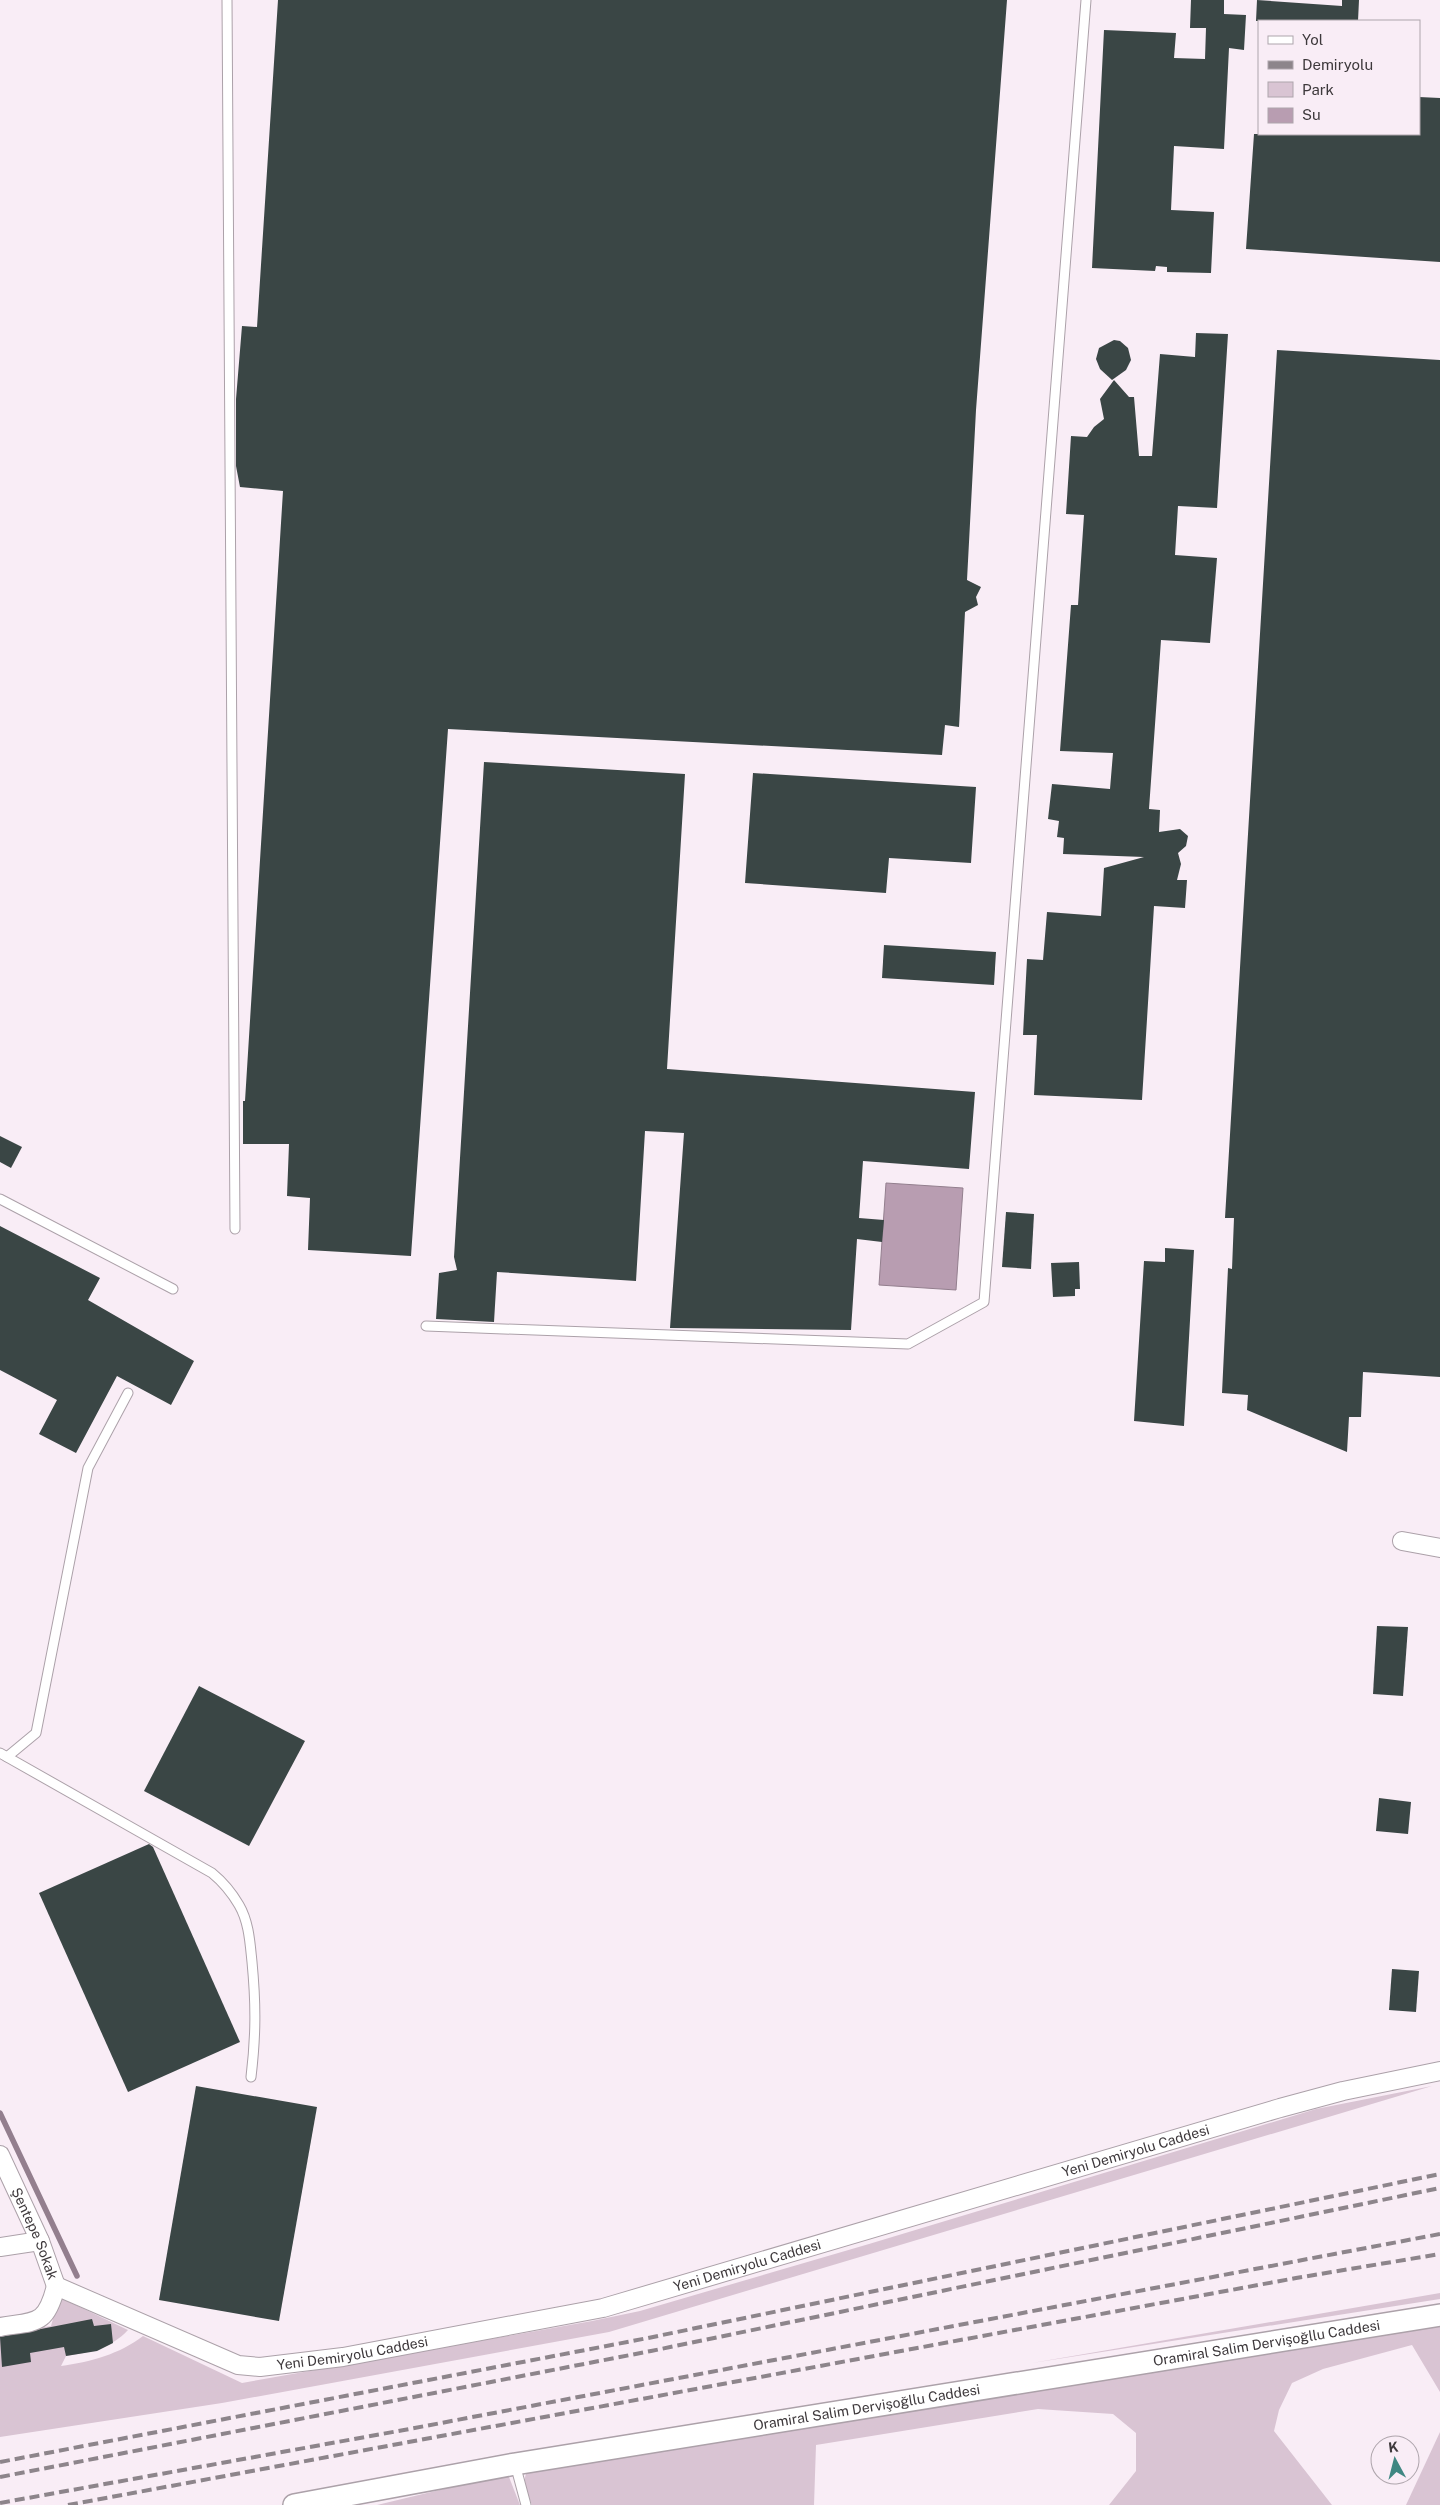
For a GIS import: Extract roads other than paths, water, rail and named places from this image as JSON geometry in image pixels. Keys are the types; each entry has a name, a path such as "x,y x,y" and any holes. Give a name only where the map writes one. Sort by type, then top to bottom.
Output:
{"street":[{"path":"1402,1541 1440,1548"},
{"name":"Yeni Demiryolu Caddesi","path":"56,2286 238,2366 260,2367 343,2357 602,2308 1280,2108 1343,2091 1440,2071"},
{"name":"Şentepe Sokak","path":"0,2155 40,2241 56,2286"},
{"path":"0,2247 40,2241"},
{"path":"0,2327 37,2321 50,2307 56,2286"},
{"name":"Oramiral Salim Dervişoğllu Caddesi","path":"294,2505 515,2464 1440,2315"}],"lane":[{"path":"227,0 235,1230"},
{"path":"426,1326 908,1344 984,1302 1086,0"},
{"path":"0,1199 173,1289"},
{"path":"128,1393 88,1468 36,1733 3,1755 212,1873 233,1895 240,1907 249,1933 255,1990 256,2033 251,2077"},
{"path":"515,2464 526,2505"}],"water":[{"path":"886,1183 963,1188 956,1290 879,1285"}],"waterway":[{"path":"0,2113 77,2276"}],"railway":[{"path":"0,2462 648,2338 1440,2174"},
{"path":"0,2477 651,2351 1440,2188"},
{"path":"0,2503 404,2430 1440,2234"},
{"path":"68,2505 1296,2278 1440,2254"}]}
